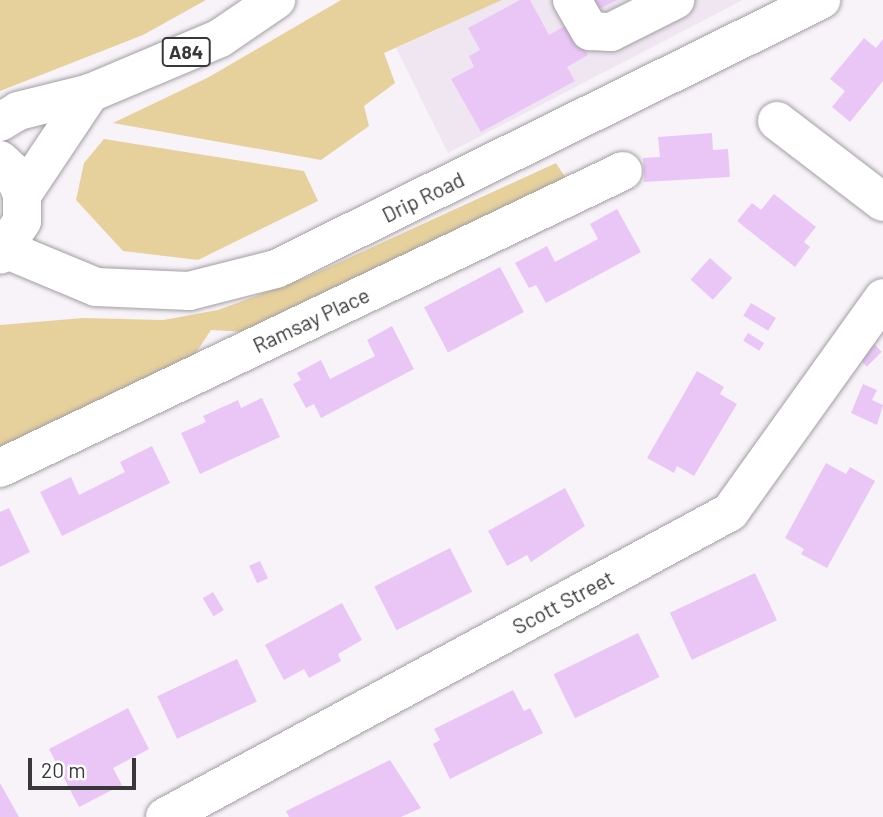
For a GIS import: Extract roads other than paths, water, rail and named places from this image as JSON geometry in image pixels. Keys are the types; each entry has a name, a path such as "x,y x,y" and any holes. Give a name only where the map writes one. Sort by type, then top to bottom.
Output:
{"street":[{"name":"A84","path":"0,122 18,111 90,93 220,38 276,0"},
{"path":"572,0 590,32 611,32 675,0"},
{"name":"Drip Road","path":"4,252 96,287 189,291 276,269 821,0"},
{"path":"22,195 90,93"},
{"path":"777,121 883,202"},
{"path":"0,160 12,171 22,195 22,221 4,252"},
{"name":"Ramsay Place","path":"0,468 623,171"},
{"name":"Scott Street","path":"166,817 730,512 883,298"}]}
